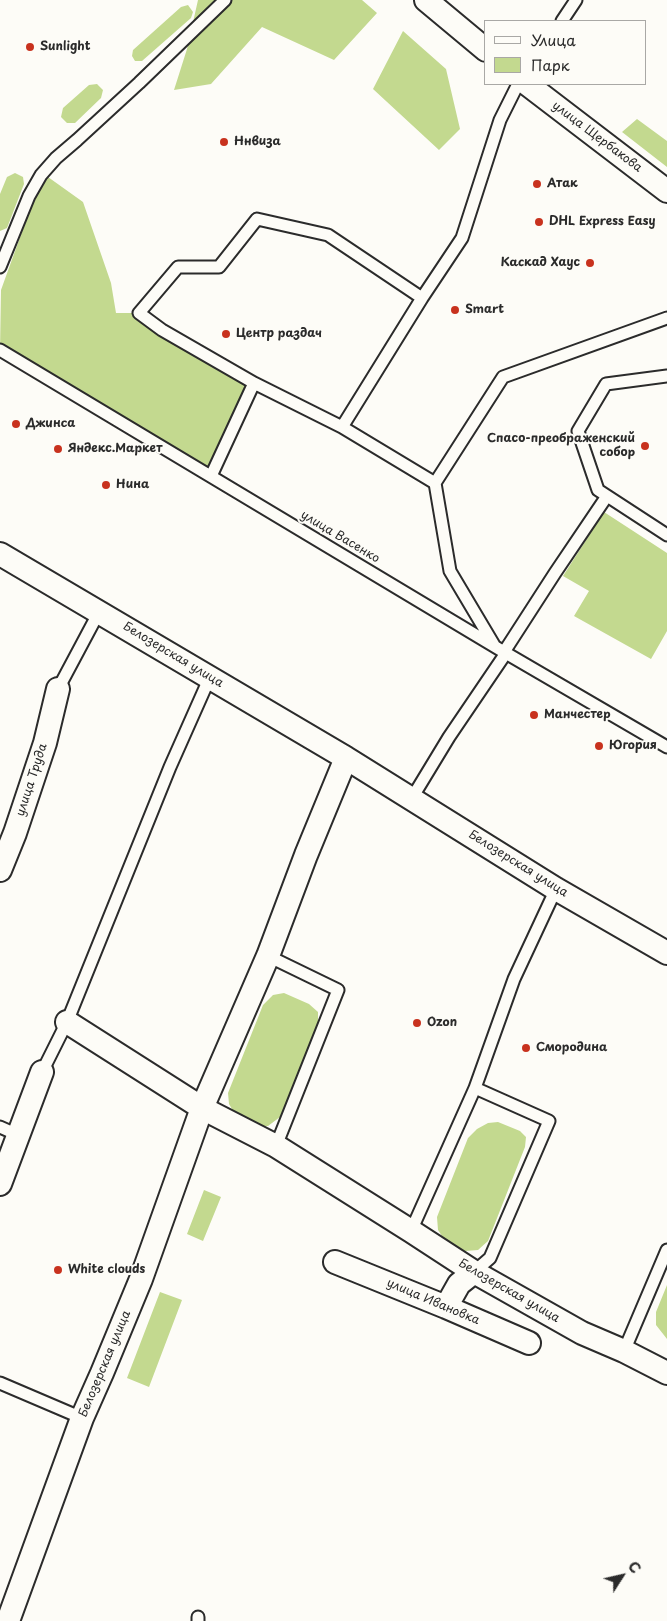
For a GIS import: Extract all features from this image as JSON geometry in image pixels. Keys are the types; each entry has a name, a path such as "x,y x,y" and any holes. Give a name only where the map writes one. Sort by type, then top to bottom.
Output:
{"street":[{"path":"426,0 484,48"},
{"name":"улица Щербакова","path":"528,85 667,191"},
{"name":"Белозерская улица","path":"0,554 346,758 556,888 667,953"},
{"name":"улица Труда","path":"0,870 15,833 45,743 58,689"},
{"name":"Белозерская улица","path":"8,1621 82,1418 140,1278 202,1108 268,956 306,855 346,758"},
{"name":"Белозерская улица","path":"66,1022 202,1108 276,1146 474,1272 582,1333 624,1351 667,1373"},
{"path":"0,1184 9,1131 42,1072"},
{"name":"улица Ивановка","path":"335,1262 529,1343"},
{"path":"446,1307 459,1284 474,1272"}],"lane":[{"path":"0,266 29,196 41,175 56,158 140,83 225,0"},
{"path":"563,20 576,0"},
{"path":"342,427 422,298 462,238 500,120 518,85"},
{"path":"422,298 328,235 257,219 219,267 178,267 139,313 162,330 254,384 342,427 435,483"},
{"path":"502,651 450,571 435,483 503,377 667,318"},
{"name":"улица Васенко","path":"0,350 502,651 667,747"},
{"path":"667,376 606,384 578,431 598,490 667,535"},
{"path":"211,476 254,384"},
{"path":"412,798 502,651 607,496"},
{"path":"58,689 98,612"},
{"path":"42,1072 66,1022 170,767 210,677"},
{"path":"412,1231 475,1088 514,979 556,888"},
{"path":"268,956 338,990 276,1146"},
{"path":"474,1272 490,1258 549,1120 475,1088"},
{"path":"624,1351 667,1250"},
{"path":"0,1383 82,1418"}],"green space":[{"path":"198,0 362,0 377,13 334,60 262,27 211,84 174,90 187,49"},
{"path":"188,5 193,12 191,18 142,61 135,61 132,56 133,50 181,7"},
{"path":"403,31 446,69 460,129 439,150 373,89"},
{"path":"97,84 103,90 101,98 75,123 67,123 61,117 63,108 89,85"},
{"path":"637,119 667,141 667,167 622,132"},
{"path":"15,173 23,177 24,184 7,228 0,231 0,194 7,177"},
{"path":"48,177 83,202 111,283 116,313 139,313 254,383 211,476 0,350 1,290 32,204"},
{"path":"604,512 667,553 667,631 651,659 574,616 589,591 563,576"},
{"path":"284,993 309,1004 318,1012 318,1024 280,1117 268,1126 257,1127 235,1114 229,1104 228,1093 263,1005 273,995"},
{"path":"498,1122 520,1131 526,1137 525,1147 488,1241 478,1250 465,1251 446,1242 438,1230 437,1217 468,1138 477,1129 488,1123"},
{"path":"204,1190 221,1197 203,1241 187,1234"},
{"path":"667,1285 667,1339 656,1325 656,1312"},
{"path":"160,1292 182,1300 149,1387 127,1378"}],"place":[{"name":"Sunlight","path":"30,47"},
{"name":"Ннвиза","path":"224,142"},
{"name":"Атак","path":"537,184"},
{"name":"DHL Express Easy","path":"539,222"},
{"name":"Каскад Хаус","path":"590,263"},
{"name":"Smart","path":"455,310"},
{"name":"Центр раздач","path":"226,334"},
{"name":"Джинса","path":"16,424"},
{"name":"Спасо-преображенский собор","path":"645,446"},
{"name":"Яндекс.Маркет","path":"58,449"},
{"name":"Нина","path":"106,485"},
{"name":"Манчестер","path":"534,715"},
{"name":"Югория","path":"599,746"},
{"name":"Ozon","path":"417,1023"},
{"name":"Смородина","path":"526,1048"},
{"name":"White clouds","path":"58,1270"}]}
